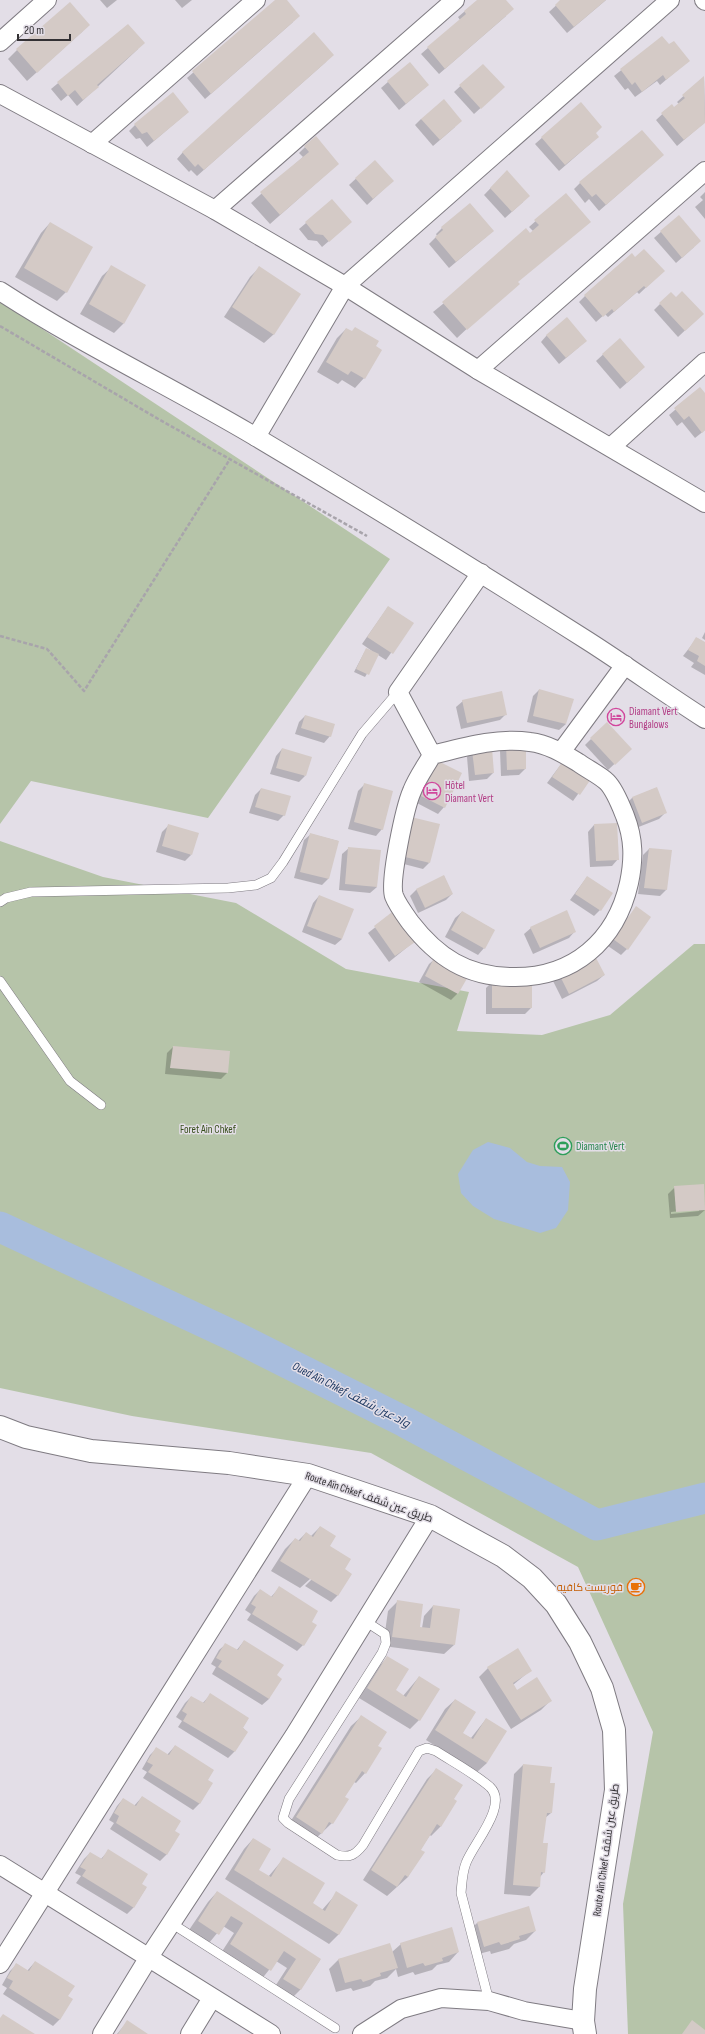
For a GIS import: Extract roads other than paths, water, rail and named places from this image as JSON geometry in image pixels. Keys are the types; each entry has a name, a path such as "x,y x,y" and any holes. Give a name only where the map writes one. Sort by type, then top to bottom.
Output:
{"street":[{"path":"0,42 47,0"},
{"path":"92,144 256,0"},
{"path":"215,210 455,0"},
{"path":"256,437 345,286 670,0"},
{"path":"0,94 215,210 345,286 478,370 705,503"},
{"path":"478,370 705,171"},
{"path":"0,291 101,352 199,403 481,573 705,719"},
{"path":"611,447 705,362"},
{"path":"432,755 398,692 481,573"},
{"path":"561,752 625,666"},
{"path":"496,741 531,742 561,752 608,783 622,809 632,833 632,867 625,900 609,932 587,954 552,973 527,977 492,977 464,968 432,948 409,920 393,895 400,834 412,791 432,755 496,741"},
{"name":"Route Aïn Chkef طريق عين شقف","path":"0,1427 26,1437 91,1451 229,1463 308,1475 430,1516 503,1556 532,1578 556,1604 580,1642 602,1688 614,1730 616,1790 585,1989 584,2027"},
{"path":"0,1964 308,1475"},
{"path":"102,2034 149,1957 294,1736 430,1516"},
{"path":"0,1864 271,2034"},
{"path":"190,2034 212,1998"},
{"path":"362,2034 401,2009 441,1998 489,2001 584,2027"}],"lane":[{"path":"0,902 6,898 31,892 228,888 256,885 271,878 283,862 362,734 398,692"},
{"path":"0,981 70,1082 101,1105"},
{"path":"365,1621 385,1634 386,1643 382,1653 289,1799 283,1818 288,1823 337,1855 347,1857 355,1855 363,1846 412,1760 419,1751 427,1748 436,1750 491,1787 496,1798 495,1809 466,1862 462,1876 461,1893 489,2001"},
{"path":"171,1923 335,2028"}],"water":[{"path":"488,1142 510,1148 527,1162 540,1166 562,1167 570,1182 568,1210 556,1228 540,1233 494,1219 473,1206 461,1193 458,1174 473,1150"}],"waterway":[{"name":"Oued Aïn Chkef واد عين شقف","path":"0,1227 238,1338 405,1422 597,1525 705,1498"}],"place":[{"name":"Diamant Vert Bungalows","path":"616,717"},
{"name":"Hôtel Diamant Vert","path":"432,791"},
{"name":"Diamant Vert","path":"563,1146"},
{"name":"فوريست كافيه","path":"636,1587"}],"park label":[{"name":"Foret Ain Chkef","path":"208,1129"}]}
